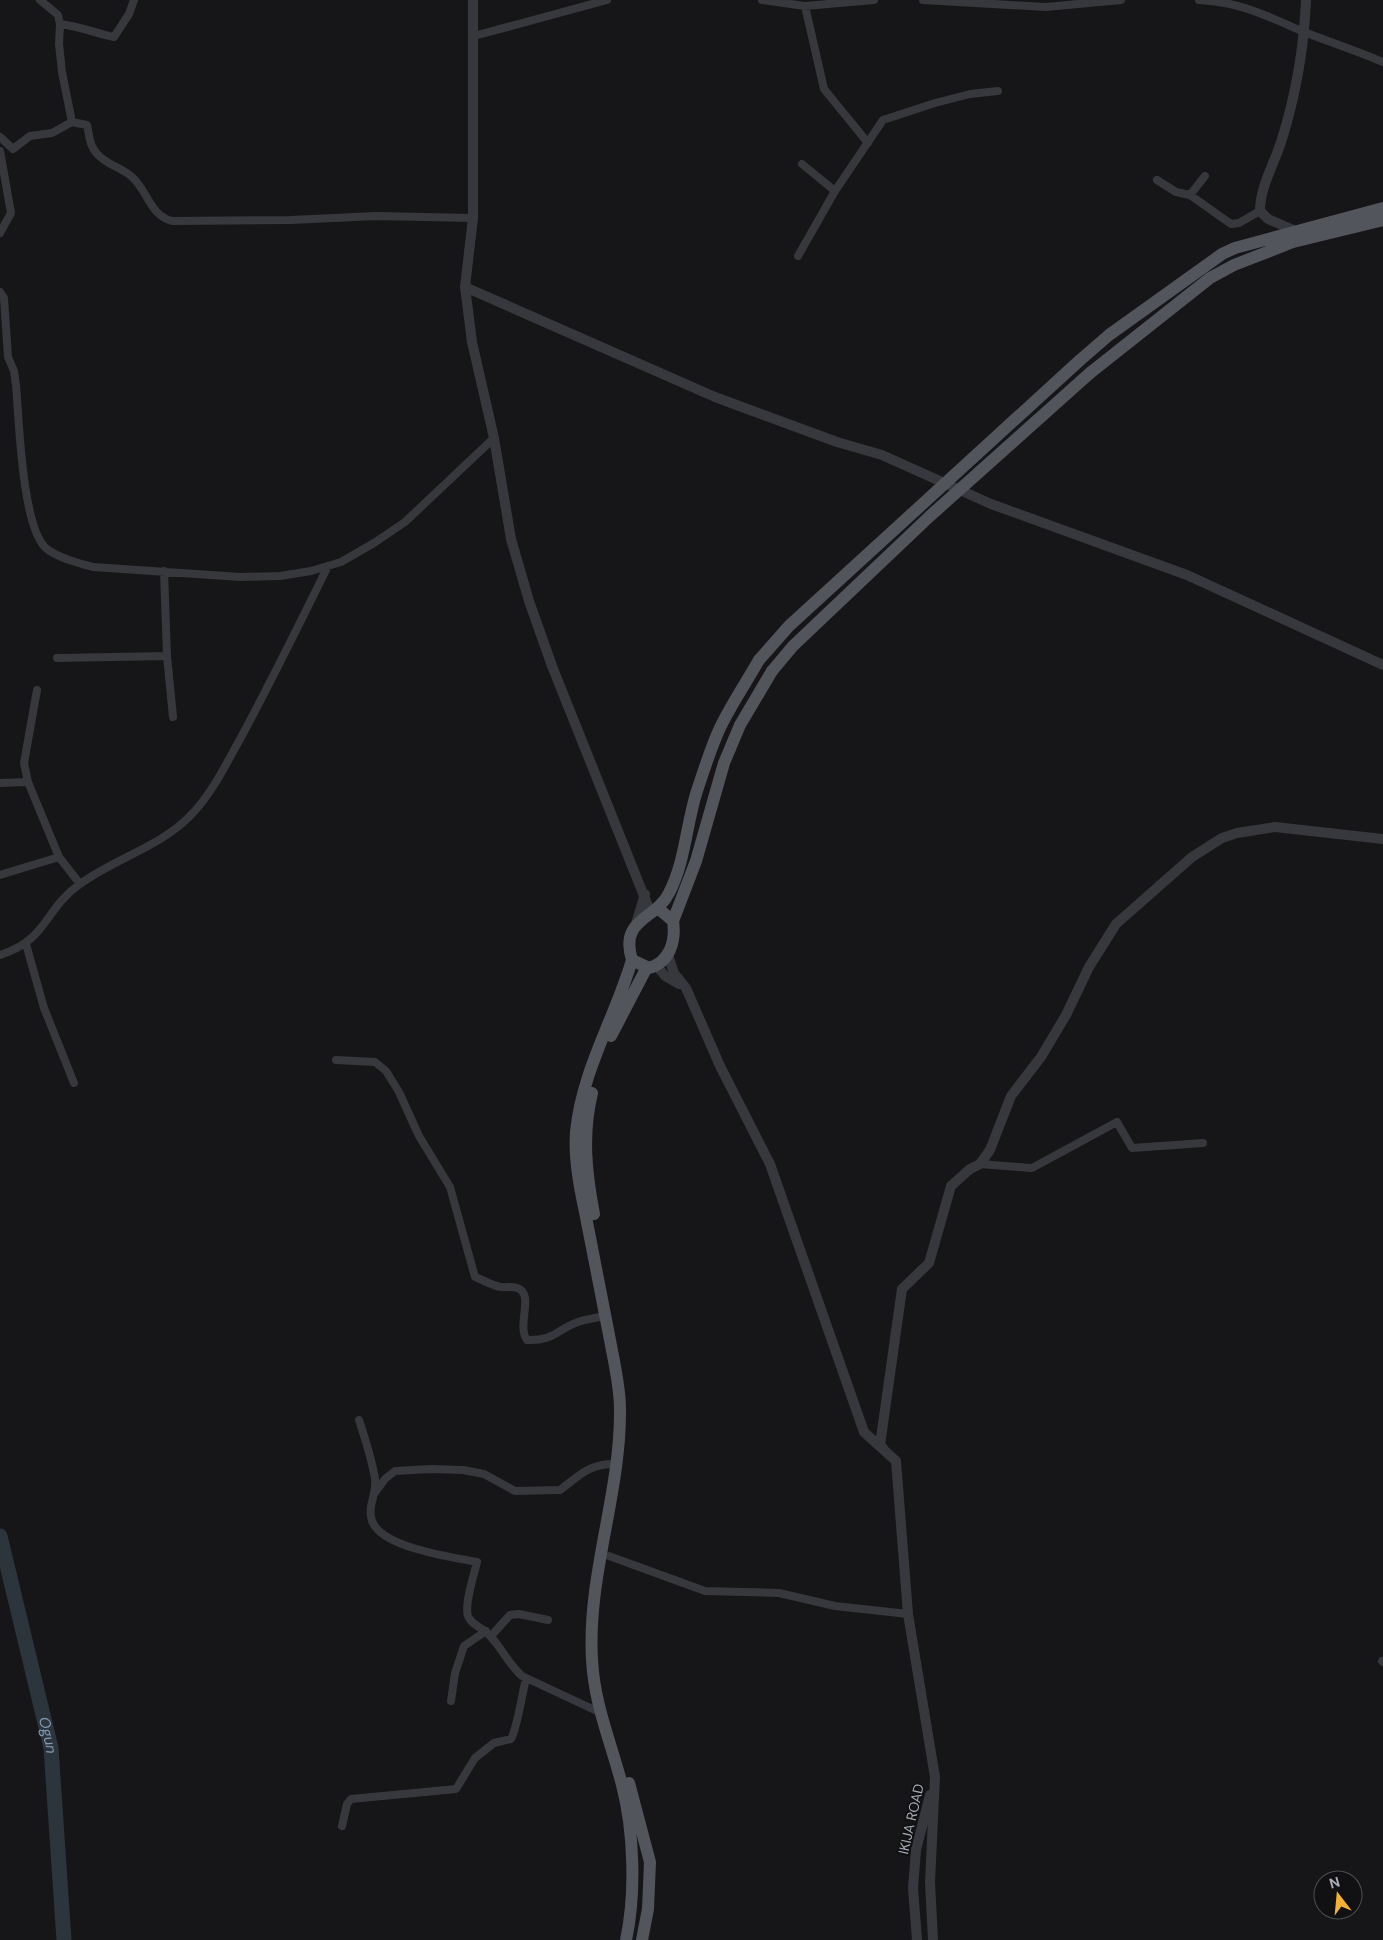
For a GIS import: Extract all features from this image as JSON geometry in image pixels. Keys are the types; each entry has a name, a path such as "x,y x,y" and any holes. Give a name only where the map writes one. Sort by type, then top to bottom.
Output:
{"main road":[{"path":"642,1940 648,1909 650,1862 643,1842 636,1806 606,1710 600,1664 600,1612 624,1464 627,1407 587,1176 586,1130 590,1101 599,1068 611,1036 652,966 668,955 674,939 673,921 696,861 724,763 740,725 772,670 793,646 930,516 1090,373 1210,278 1294,237 1383,208"},
{"path":"626,1940 630,1910 629,1823 622,1784 600,1712 592,1657 593,1616 617,1464 620,1408 605,1316 579,1184 576,1131 591,1064 624,985 632,960 629,945 634,927 663,903 669,893 680,867 696,796 719,730 759,660 789,626 1109,335 1222,254 1235,248 1383,220"},
{"path":"653,910 660,910 673,921"},
{"path":"632,960 652,966"}],"street":[{"path":"40,0 58,15 62,72 72,122"},
{"path":"60,24 83,27 114,37 129,14 134,0"},
{"path":"473,0 473,218 465,287 472,342 494,438 511,539 529,601 552,666 653,910"},
{"path":"474,36 607,0"},
{"path":"762,0 805,6 874,0"},
{"path":"923,0 1001,6 1046,7 1121,0"},
{"path":"1199,0 1245,7 1383,62"},
{"path":"1294,237 1260,211 1260,195 1283,138 1294,93 1304,32 1306,0"},
{"path":"805,6 824,88 868,143"},
{"path":"798,256 835,191 883,120 970,94 998,91"},
{"path":"0,137 13,149 30,136 52,133 72,122 87,125 93,149 103,159 132,177 156,213 164,219 172,221 291,220 376,216 473,218"},
{"path":"0,151 12,213 0,232"},
{"path":"802,164 835,191"},
{"path":"1190,195 1205,176"},
{"path":"1157,180 1176,192 1190,195 1231,224 1239,223 1260,211"},
{"path":"465,287 716,397 837,442 882,455 991,504 1187,575 1383,665"},
{"path":"0,292 4,298 8,357 14,371 16,385 30,513 37,536 46,548 74,562 93,567 164,570 250,577 280,576 328,566 341,562 405,522 494,438"},
{"path":"0,955 26,944 45,925 61,900 80,884 168,833 189,817 205,797 267,690 328,566"},
{"path":"164,570 167,656 173,717"},
{"path":"1293,624 1383,658"},
{"path":"57,658 167,656"},
{"path":"37,690 24,762 28,782 59,858 80,884"},
{"path":"0,783 28,782"},
{"path":"935,1777 908,1614 896,1461 880,1445 902,1289 929,1263 951,1186 980,1164 990,1150 1011,1096 1041,1057 1066,1015 1089,966 1116,924 1192,857 1222,838 1254,829 1275,828 1383,839"},
{"path":"0,875 59,858"},
{"path":"634,927 645,894"},
{"path":"26,944 44,1008 74,1083"},
{"path":"668,955 674,974 686,988 720,1066 770,1164 864,1432 896,1461"},
{"path":"652,966 686,988"},
{"path":"336,1060 375,1062 386,1071 400,1092 419,1136 450,1186 475,1277 498,1287 512,1286 521,1290 525,1296 523,1330 527,1340 540,1340 554,1336 577,1323 605,1316"},
{"path":"980,1164 1032,1168 1117,1122 1132,1148 1203,1143"},
{"path":"359,1420 376,1482 370,1508 372,1522 380,1531 416,1550 477,1562 467,1614 470,1619 488,1634 514,1670 526,1679 600,1712"},
{"path":"373,1496 385,1480 395,1471 463,1470 484,1474 501,1485 526,1492 560,1490 573,1478 586,1470 605,1464 617,1464"},
{"path":"609,1556 705,1591 779,1593 835,1606 908,1614"},
{"path":"451,1701 455,1673 464,1646 488,1634 510,1615 519,1614 548,1620"},
{"path":"342,1826 347,1804 351,1799 456,1789 472,1763 480,1754 498,1741 511,1739 516,1732 515,1723 526,1679"},
{"name":"IKIJA ROAD","path":"917,1940 913,1888 916,1850 935,1777"},
{"name":"IKIJA ROAD","path":"933,1940 930,1882 935,1777"}],"waterway":[{"name":"Ogun","path":"0,1536 51,1748 64,1940"}]}
